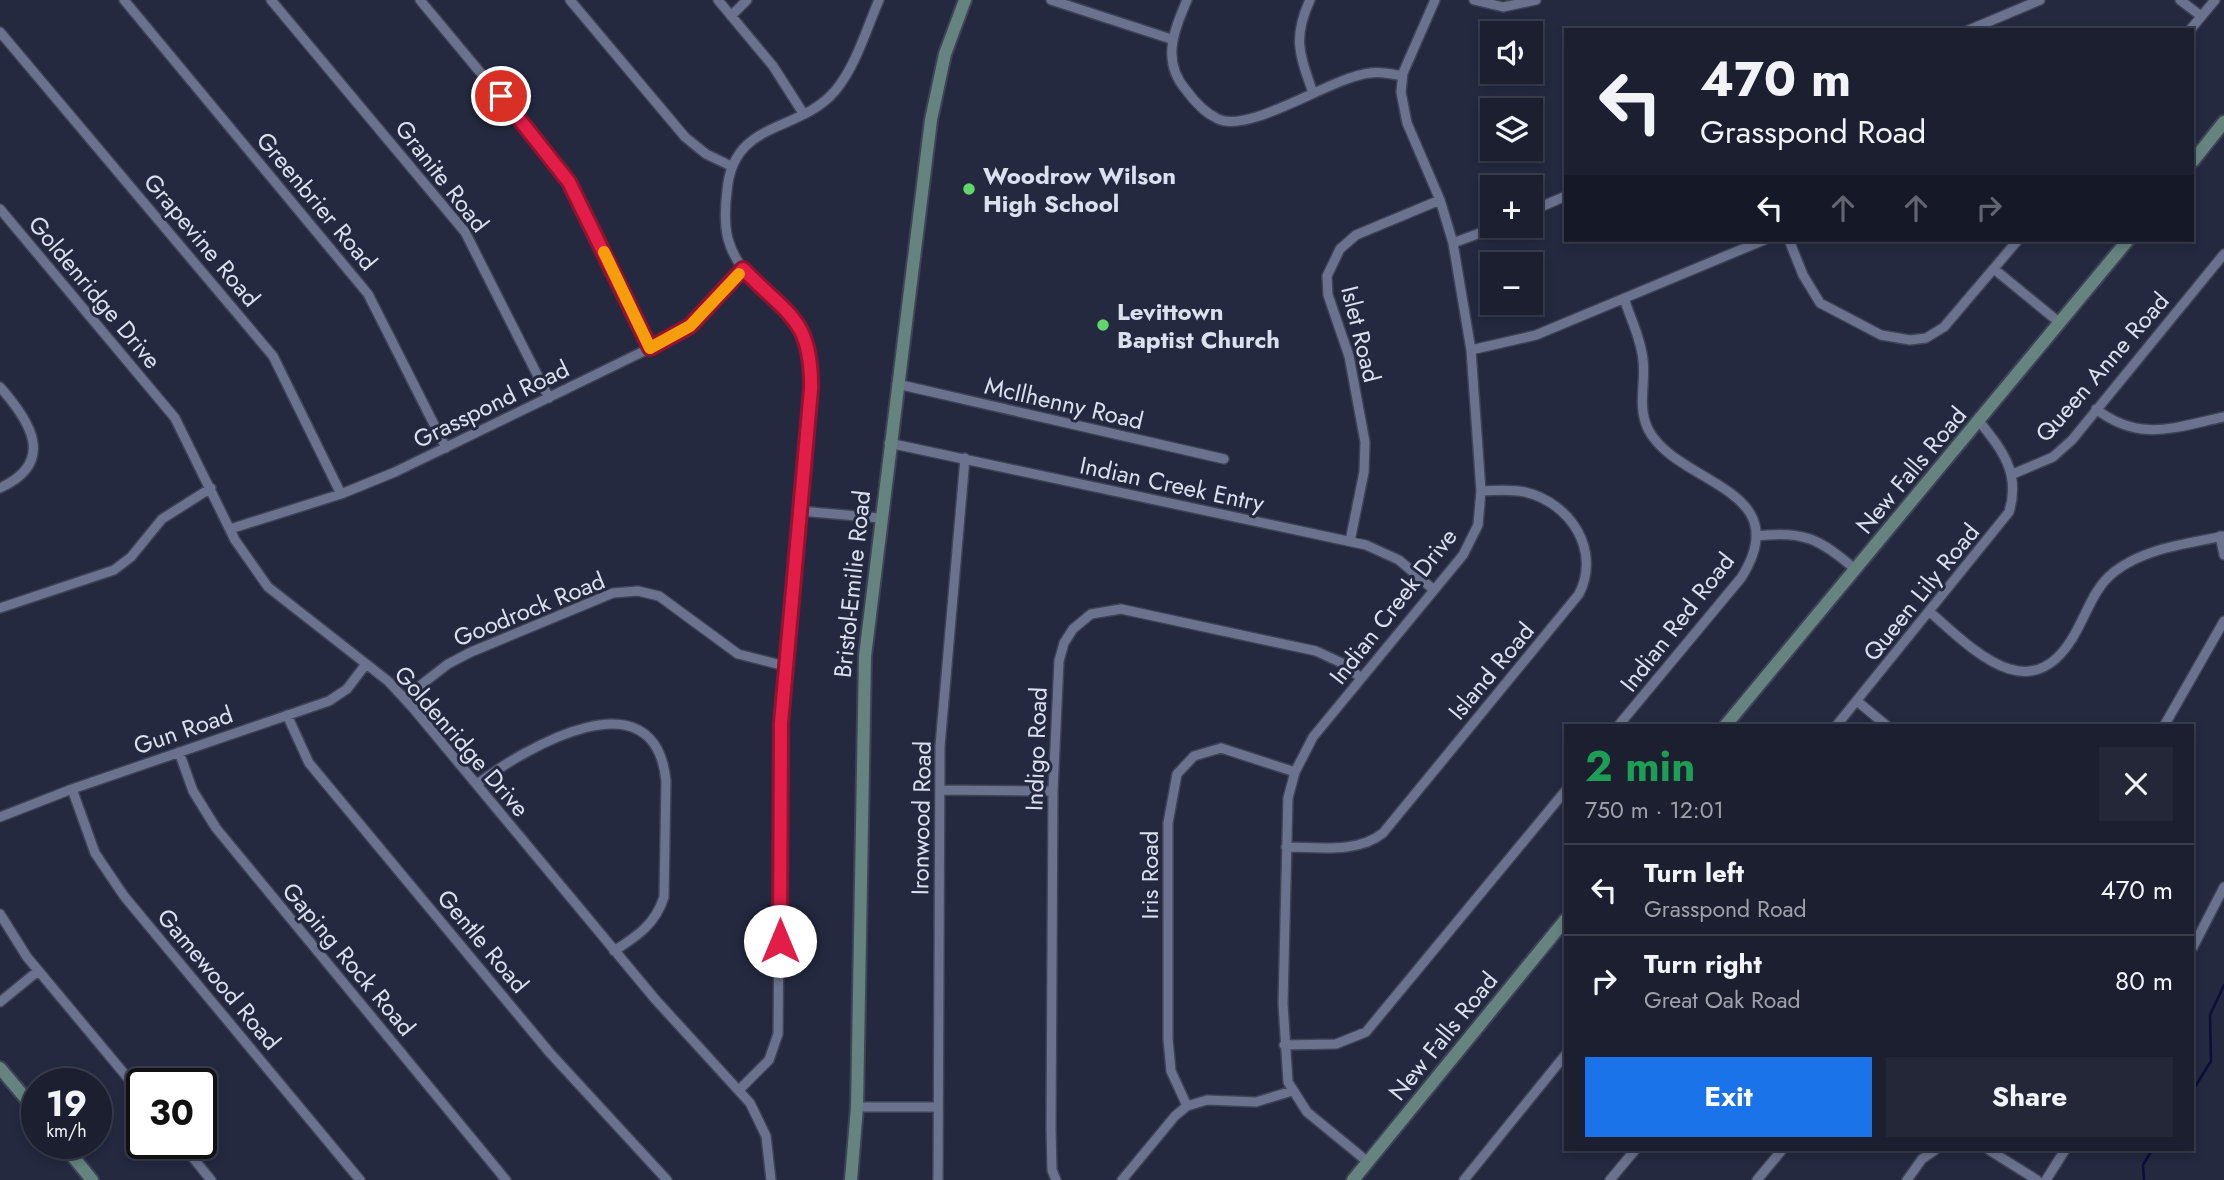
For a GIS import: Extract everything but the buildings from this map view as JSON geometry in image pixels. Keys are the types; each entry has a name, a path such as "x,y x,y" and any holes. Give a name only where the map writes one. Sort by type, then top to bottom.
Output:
{"street":[{"name":"Greenbrier Road","path":"124,0 368,293 446,448"},
{"name":"Granite Road","path":"271,0 465,232 549,398"},
{"path":"420,0 559,167 650,348"},
{"path":"570,0 685,137 706,154 731,166"},
{"path":"718,0 773,66 803,113"},
{"path":"731,16 747,0"},
{"path":"740,1089 769,1060 778,1034 780,756 785,666 811,389 809,348 793,315 743,269 734,254 725,223 731,166 750,141 827,99 847,74 880,0"},
{"name":"Bristol-Emilie Road","path":"851,1180 857,1107 862,697 889,443 934,98 945,54 965,0"},
{"path":"1051,0 1171,39"},
{"path":"1187,0 1171,39 1171,61 1177,79 1205,111 1219,119 1244,120 1364,74 1387,73 1402,76"},
{"path":"1310,0 1300,26 1298,49 1313,93"},
{"name":"Indian Creek Drive","path":"1368,1162 1307,1112 1292,1091 1285,1065 1287,808 1295,772 1313,737 1467,548 1478,525 1481,491 1471,350 1453,243 1440,200 1402,106 1402,76 1435,0"},
{"path":"1474,0 1503,7 1536,0"},
{"path":"1974,28 2040,0"},
{"path":"2180,0 2201,16"},
{"path":"2192,28 2215,0"},
{"name":"Grapevine Road","path":"0,32 273,356 341,494"},
{"path":"2194,159 2224,122"},
{"path":"1543,206 1564,197"},
{"name":"Islet Road","path":"1350,541 1364,472 1365,442 1349,356 1328,295 1327,276 1340,249 1356,235 1440,200"},
{"name":"Goldenridge Drive","path":"0,209 174,418 230,529 268,587 366,664 404,698 614,951 740,1089 757,1114 766,1136 771,1180"},
{"path":"1453,243 1480,233"},
{"path":"1471,350 1536,335 1759,242"},
{"path":"1790,242 1803,275 1820,303 1881,335 1900,340 1926,338 1938,332 2016,242"},
{"name":"New Falls Road","path":"1728,724 2126,242"},
{"name":"Queen Anne Road","path":"1979,421 2003,452 2013,474 2053,457 2224,254"},
{"name":"Grasspond Road","path":"230,529 341,494 446,448 650,348 690,326 743,269"},
{"path":"1994,269 2060,323"},
{"name":"Indian Red Road","path":"1620,724 1741,578 1753,556 1756,536 1750,514 1734,493 1669,456 1653,440 1643,412 1641,347 1624,298"},
{"name":"McIlhenny Road","path":"897,384 1224,458"},
{"path":"0,387 23,415 31,429 34,444 24,472 0,488"},
{"path":"2096,409 2128,428 2149,432 2224,417"},
{"name":"Indian Creek Entry","path":"889,443 1350,541 1399,560 1434,590"},
{"name":"Ironwood Road","path":"938,1180 943,692 965,458"},
{"name":"Queen Lily Road","path":"1838,724 2006,518 2013,499 2013,474"},
{"path":"0,608 114,570 131,557 162,519 211,488"},
{"name":"Island Road","path":"1286,847 1350,847 1377,837 1579,594 1588,566 1583,539 1574,525 1533,495 1507,490 1481,491"},
{"path":"800,511 880,518"},
{"path":"1756,536 1800,534 1831,550 1855,569"},
{"path":"1930,612 1999,668 2017,672 2035,671 2061,657 2094,595 2113,573 2143,554 2222,536 2224,555"},
{"name":"Goodrock Road","path":"404,698 447,664 471,652 614,593 638,591 659,596 738,654 785,666"},
{"name":"Indigo Road","path":"1056,1180 1051,1139 1053,791 1060,652 1073,628 1101,610 1143,613 1316,651 1344,664 1361,678"},
{"path":"2165,724 2224,621"},
{"name":"Gun Road","path":"0,817 339,695 351,685 366,664"},
{"path":"1857,701 1885,724"},
{"name":"Gentle Road","path":"287,715 309,764 550,1053 667,1180"},
{"path":"477,784 512,759 598,724 634,726 649,738 663,763 666,782 664,897 652,923 614,951"},
{"name":"Iris Road","path":"1187,1106 1171,1072 1168,1039 1168,824 1174,780 1187,762 1213,749 1234,751 1295,772"},
{"name":"Gaping Rock Road","path":"179,752 193,791 216,828 506,1180"},
{"name":"Gamewood Road","path":"72,789 95,853 124,896 359,1180"},
{"path":"940,790 1053,791"},
{"path":"1284,1045 1336,1044 1366,1032 1564,792"},
{"path":"2194,945 2224,887"},
{"path":"0,914 38,971 126,1077"},
{"name":"New Falls Road","path":"1353,1180 1564,921"},
{"path":"0,1002 38,971"},
{"path":"1464,1180 1564,1056"},
{"path":"0,1068 21,1093"},
{"path":"1122,1180 1175,1116 1187,1106 1207,1100 1256,1102 1292,1091"},
{"path":"857,1107 938,1107"},
{"path":"1611,1180 1634,1151"},
{"path":"1757,1180 1781,1151"},
{"path":"1907,1180 1922,1159 1934,1151"},
{"path":"1991,1151 2037,1180"},
{"path":"2046,1180 2064,1151"},
{"path":"75,1159 92,1180"},
{"path":"194,1159 211,1180"}],"waterway":[{"path":"2194,1088 2211,1061 2210,1015 2224,985"},
{"path":"2144,1180 2143,1165 2151,1151"}],"slow traffic":[{"path":"604,252 650,348 690,326 739,274"}],"place":[{"name":"Woodrow Wilson High School","path":"969,189"},
{"name":"Levittown Baptist Church","path":"1103,325"}],"route":[{"path":"501,96 569,182 650,348 690,326 743,269 793,315 809,348 811,389 781,723 780,941"}]}
